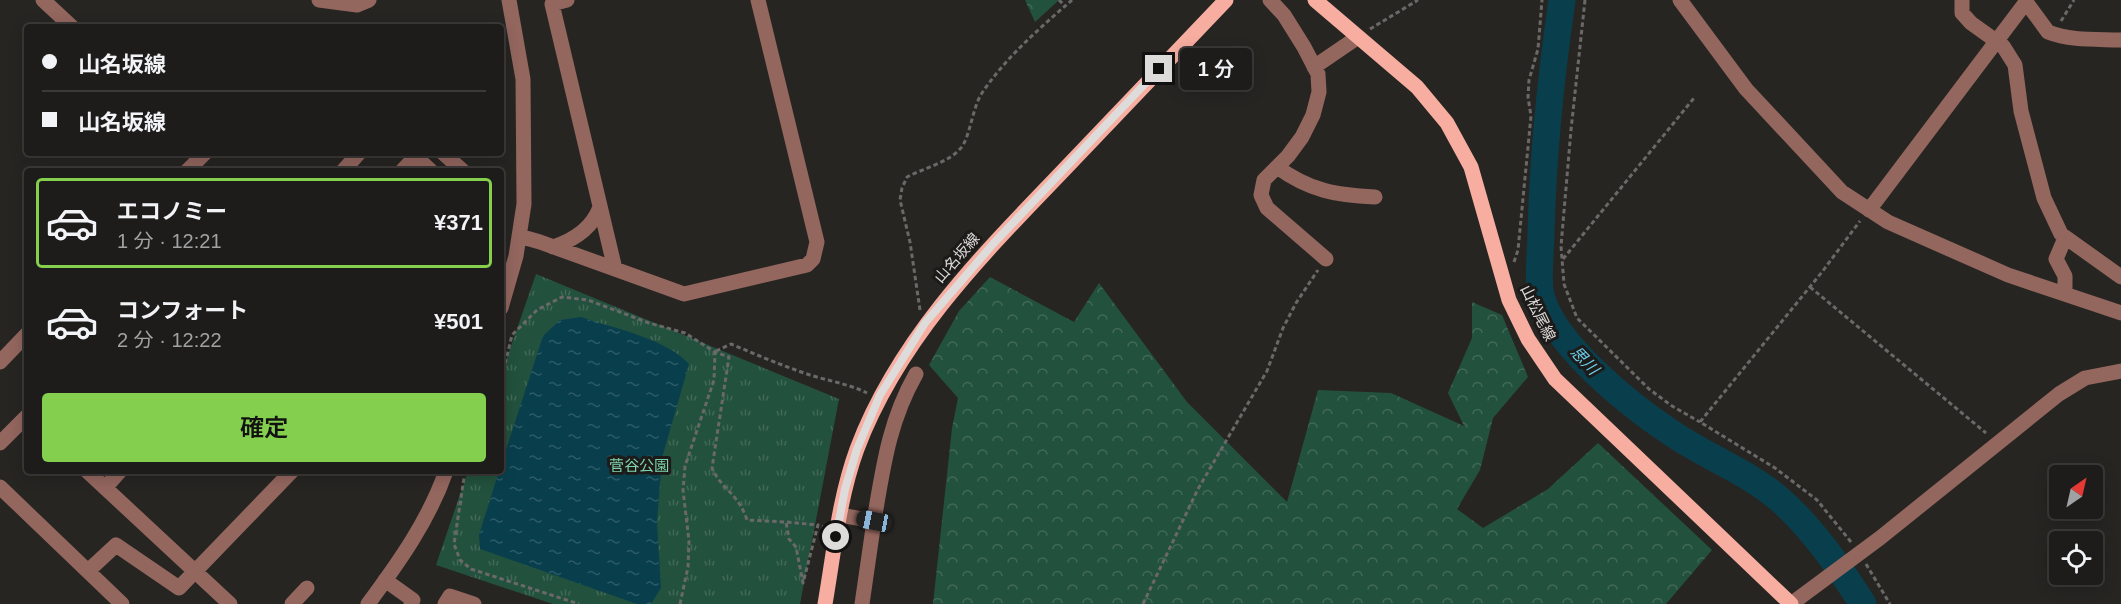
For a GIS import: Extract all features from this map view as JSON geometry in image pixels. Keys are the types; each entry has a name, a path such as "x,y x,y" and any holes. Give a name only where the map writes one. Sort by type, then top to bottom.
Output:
{"main road":[{"name":"山名坂線","path":"825,604 840,515 857,449 880,395 925,323 993,244 1226,0"},
{"name":"山松尾線","path":"1315,0 1417,87 1447,123 1471,167 1509,300 1528,339 1555,379 1791,604"}],"street":[{"path":"43,0 69,24"},
{"path":"318,0 357,4 369,0"},
{"path":"504,298 516,256 524,204 523,79 509,0"},
{"path":"567,0 552,3 615,269"},
{"path":"519,236 553,246 684,294 807,265 813,260 817,242 758,0"},
{"path":"1270,0 1284,15 1318,74 1319,92 1313,115 1302,137 1288,156 1264,180 1261,195 1267,208 1326,259"},
{"path":"1680,0 1746,89 1842,192 1887,222 2008,275 2121,313"},
{"path":"1962,0 1962,13 2009,54 2015,65 2021,111 2044,198 2061,234 2121,277"},
{"path":"1869,210 2026,2 2051,34 2066,38 2121,40"},
{"path":"1314,67 1358,37"},
{"path":"191,168 202,156"},
{"path":"346,168 356,156"},
{"path":"405,168 416,156"},
{"path":"418,156 428,168"},
{"path":"446,156 460,168"},
{"path":"1277,167 1295,180 1323,192 1375,197"},
{"path":"553,246 567,242 586,231 600,207"},
{"path":"2065,238 2056,259 2065,276 2065,294"},
{"path":"0,362 24,337"},
{"path":"1791,604 1857,555 2060,394 2085,378 2121,371"},
{"path":"862,604 888,441 902,397 916,374"},
{"path":"0,443 24,419"},
{"path":"90,474 230,604"},
{"path":"105,488 117,474"},
{"path":"88,571 116,545 179,588 289,474"},
{"path":"368,604 416,535 438,494 445,474"},
{"path":"0,487 122,604"},
{"path":"840,515 874,521"},
{"path":"386,580 413,600 411,604"},
{"path":"292,604 307,588"},
{"path":"445,604 450,596 474,604"}],"path":[{"path":"1059,0 1065,6"},
{"path":"925,323 919,308 910,242 900,200 907,177 951,158 963,147 972,115 981,95 1029,38 1072,0"},
{"path":"1358,37 1418,0"},
{"path":"1502,278 1512,266 1518,250 1531,116 1528,97 1529,80 1538,49 1542,0"},
{"path":"1584,0 1570,130 1561,246 1564,284 1577,318 1649,389 1672,406 1775,468 1817,500 1890,604"},
{"path":"2051,34 2074,0"},
{"path":"1562,260 1694,98"},
{"path":"1700,422 1869,210"},
{"path":"1143,604 1198,489 1267,372 1283,328 1296,303 1326,259"},
{"path":"1810,286 1999,444"},
{"path":"504,369 512,335 537,310 562,297 588,300 649,323 685,333 715,352 729,357 712,468 717,480 731,491 742,506 747,519 825,527 840,515"},
{"path":"715,352 731,344 782,366 853,386 869,394"},
{"path":"680,604 688,567 689,541 683,490 685,466 714,380 715,352"},
{"path":"465,474 454,544 460,560 471,569 579,604"},
{"path":"786,522 789,539 796,547 803,583 818,525"}],"green space":[{"path":"1025,0 1059,0 1035,22"},
{"name":"菅谷公園","path":"536,274 839,399 800,604 553,604 436,565 467,474 504,474 504,366"},
{"path":"990,277 1074,322 1099,283 1187,402 1287,502 1318,390 1391,393 1464,426 1448,393 1472,338 1472,302 1502,315 1528,377 1493,418 1480,470 1457,509 1483,528 1548,489 1598,443 1712,550 1666,604 933,604 952,428 958,398 929,365 959,311"}],"water":[{"path":"581,317 623,330 654,341 679,355 689,364 662,458 657,522 661,588 651,604 637,604 480,549 479,535 498,474 504,474 504,456 543,336 560,320"}],"waterway":[{"name":"思川","path":"1562,0 1548,115 1542,202 1539,283 1546,310 1575,351 1615,390 1686,442 1766,488 1790,509 1824,548 1863,604"}],"route":[{"path":"836,537 845,489 857,449 880,395 925,323 993,244 1159,69"}]}
